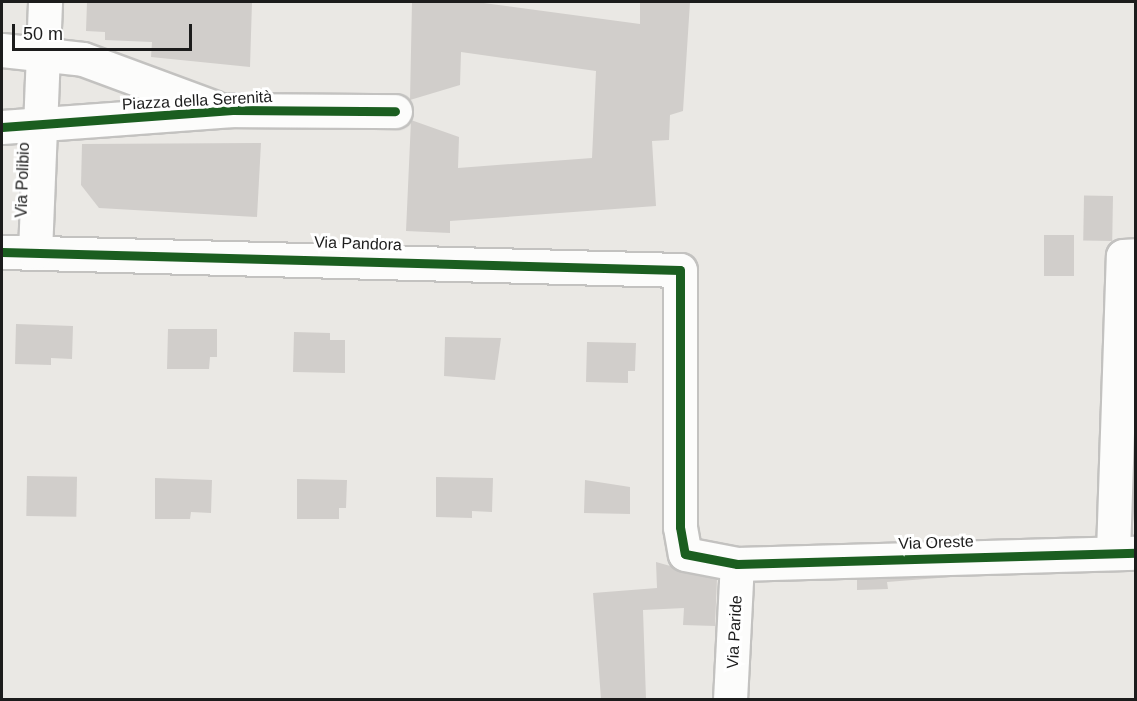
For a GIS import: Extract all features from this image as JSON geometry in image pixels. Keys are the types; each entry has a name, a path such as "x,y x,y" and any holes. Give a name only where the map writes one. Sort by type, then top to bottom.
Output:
{"street":[{"name":"Via Polibio","path":"35,252 45,2"},
{"path":"2,50 43,51 232,110"},
{"name":"Piazza della Serenità","path":"2,127 40,127 232,110 395,111"},
{"name":"Via Pandora","path":"2,252 680,270"},
{"path":"1124,553 1123,256 1136,255"},
{"name":"Via Oreste","path":"680,270 681,536 685,554 737,564 1124,553"},
{"name":"Via Paride","path":"730,699 737,564"}],"building":[{"path":"87,2 252,2 250,67 151,57 152,42 105,40 105,32 86,31"},
{"path":"412,2 476,2 640,24 640,2 690,2 683,111 670,115 669,140 652,141 656,206 450,221 450,233 406,231 411,120 459,137 458,168 592,158 596,71 461,52 460,85 410,100"},
{"path":"261,143 257,217 99,208 81,185 82,144"},
{"path":"1084,195 1113,196 1112,241 1083,240"},
{"path":"1044,235 1074,235 1074,276 1044,276"},
{"path":"16,324 73,326 72,359 51,358 51,365 15,364"},
{"path":"168,329 217,329 217,357 210,357 209,369 167,369"},
{"path":"294,332 330,333 330,340 345,340 345,373 293,372"},
{"path":"445,337 501,338 495,380 444,376"},
{"path":"587,342 636,343 635,371 628,371 628,383 586,382"},
{"path":"27,476 77,477 76,517 26,516"},
{"path":"436,477 493,478 492,512 472,511 472,518 436,517"},
{"path":"155,478 212,480 211,513 191,512 190,519 155,519"},
{"path":"297,479 347,480 346,508 339,508 339,519 297,519"},
{"path":"585,480 630,487 630,514 584,513"},
{"path":"656,562 717,579 715,626 683,625 684,608 643,610 646,699 601,699 593,593 657,588"},
{"path":"951,577 887,582 888,589 857,590 857,579"}],"cycle path":[{"path":"2,127 232,110 395,111"},
{"path":"2,252 680,270 680,527 685,554 737,564 1136,553"}]}
